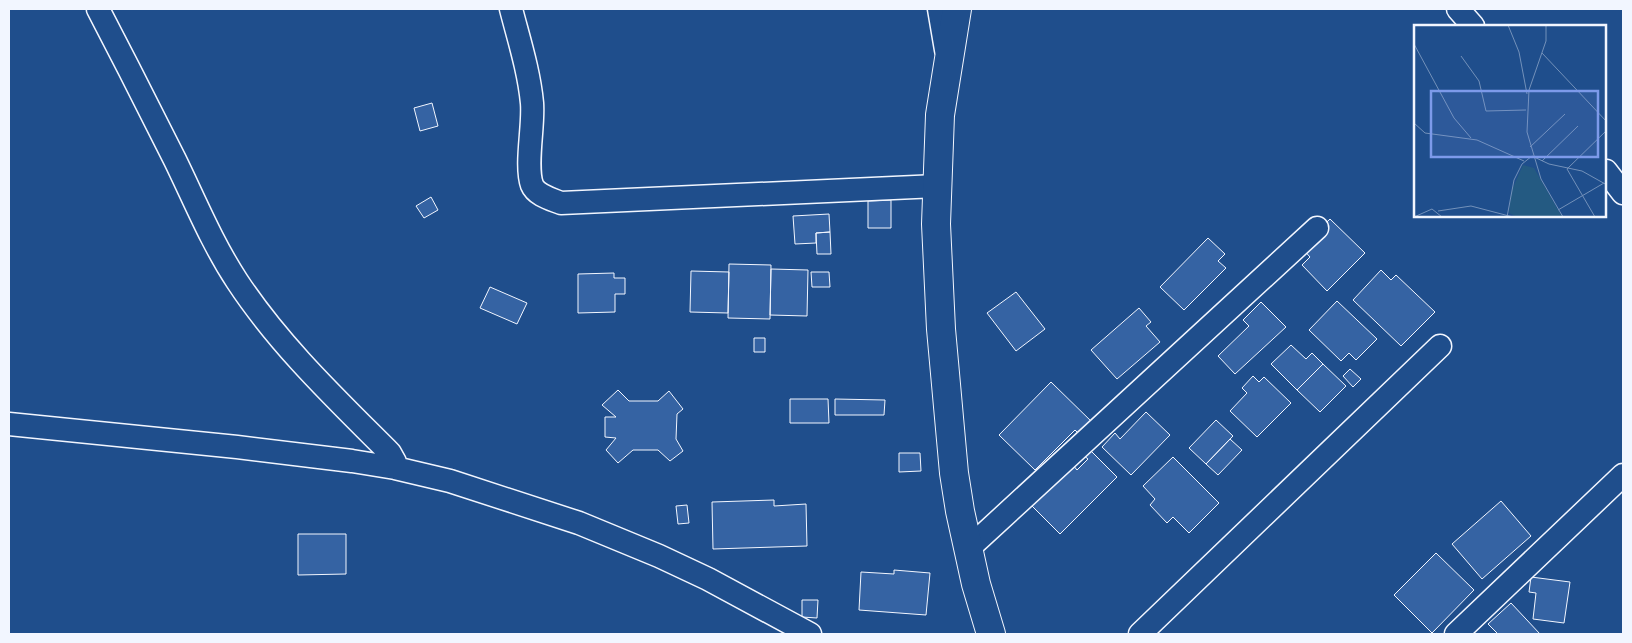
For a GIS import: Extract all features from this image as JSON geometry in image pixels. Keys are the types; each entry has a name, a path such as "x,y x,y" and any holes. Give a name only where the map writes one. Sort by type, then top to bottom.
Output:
{"street":[{"path":"98,9 216,244 237,280 254,306 287,345 338,401 390,453 395,462 395,468"},
{"path":"511,9 527,72 532,105 530,171 532,186 544,196 561,203 937,186"},
{"path":"939,9 948,61"},
{"path":"957,9 940,115 936,224 941,329 954,473 976,584 991,634"},
{"path":"1458,9 1472,25"},
{"path":"1607,172 1623,193"},
{"path":"968,549 1317,228"},
{"path":"1140,634 1440,346"},
{"path":"9,424 237,447 395,468 450,481 578,524 692,570 810,634"},
{"path":"1456,634 1623,475"}],"building":[{"path":"432,103 438,126 420,131 414,108"},
{"path":"431,197 438,210 424,218 416,206"},
{"path":"891,200 891,228 868,228 868,201"},
{"path":"829,214 830,232 816,233 816,243 795,244 793,216"},
{"path":"1330,219 1365,253 1327,291 1302,265 1310,257 1301,247"},
{"path":"830,232 831,254 817,254 816,233"},
{"path":"1208,238 1225,254 1218,261 1226,268 1184,310 1160,287"},
{"path":"729,264 771,265 770,319 728,318"},
{"path":"771,269 808,270 807,316 770,315"},
{"path":"1381,270 1391,280 1396,275 1435,312 1401,346 1353,300"},
{"path":"691,271 729,272 728,313 690,312"},
{"path":"811,272 829,272 830,287 812,287"},
{"path":"614,273 614,278 625,278 625,294 615,294 615,312 578,313 578,274"},
{"path":"490,287 527,303 517,324 480,308"},
{"path":"1016,292 1045,329 1016,351 987,313"},
{"path":"1337,301 1377,339 1356,360 1349,353 1341,361 1309,330"},
{"path":"1261,302 1286,327 1235,374 1218,356 1249,326 1243,320"},
{"path":"1139,308 1151,322 1146,326 1160,342 1117,379 1091,350"},
{"path":"754,338 765,338 765,352 754,352"},
{"path":"1291,345 1306,359 1312,353 1323,364 1297,390 1271,364"},
{"path":"1323,364 1346,386 1320,412 1297,390"},
{"path":"1350,369 1361,379 1353,387 1343,376"},
{"path":"1253,376 1259,382 1264,377 1291,403 1257,437 1230,411 1247,393 1242,388"},
{"path":"1051,382 1093,423 1081,436 1075,430 1035,470 999,435"},
{"path":"618,390 629,401 658,401 669,391 683,409 677,414 676,439 683,451 670,461 658,450 633,450 618,463 606,450 616,438 605,437 605,417 616,417 602,405"},
{"path":"790,399 828,399 829,423 790,423"},
{"path":"835,399 885,400 884,415 835,415"},
{"path":"1146,412 1170,435 1131,475 1102,447 1115,433 1120,439"},
{"path":"1216,420 1233,436 1206,464 1189,448"},
{"path":"1230,439 1242,450 1218,475 1206,464"},
{"path":"1089,449 1117,477 1060,534 1032,506 1073,465 1077,470 1088,459 1083,455"},
{"path":"899,453 920,453 921,471 899,472"},
{"path":"1173,457 1219,503 1189,533 1173,517 1167,523 1150,505 1155,499 1143,486"},
{"path":"774,500 774,506 806,504 807,546 713,549 712,502"},
{"path":"1501,501 1531,536 1482,579 1452,544"},
{"path":"687,505 689,523 678,524 676,506"},
{"path":"298,534 346,534 346,574 298,575"},
{"path":"1436,553 1474,590 1432,633 1394,595"},
{"path":"894,570 930,573 926,615 859,610 861,572 894,574"},
{"path":"1531,577 1570,582 1564,623 1533,619 1536,593 1529,592"},
{"path":"802,600 818,600 817,618 802,617"},
{"path":"1511,603 1540,634 1498,634 1488,624"}]}
